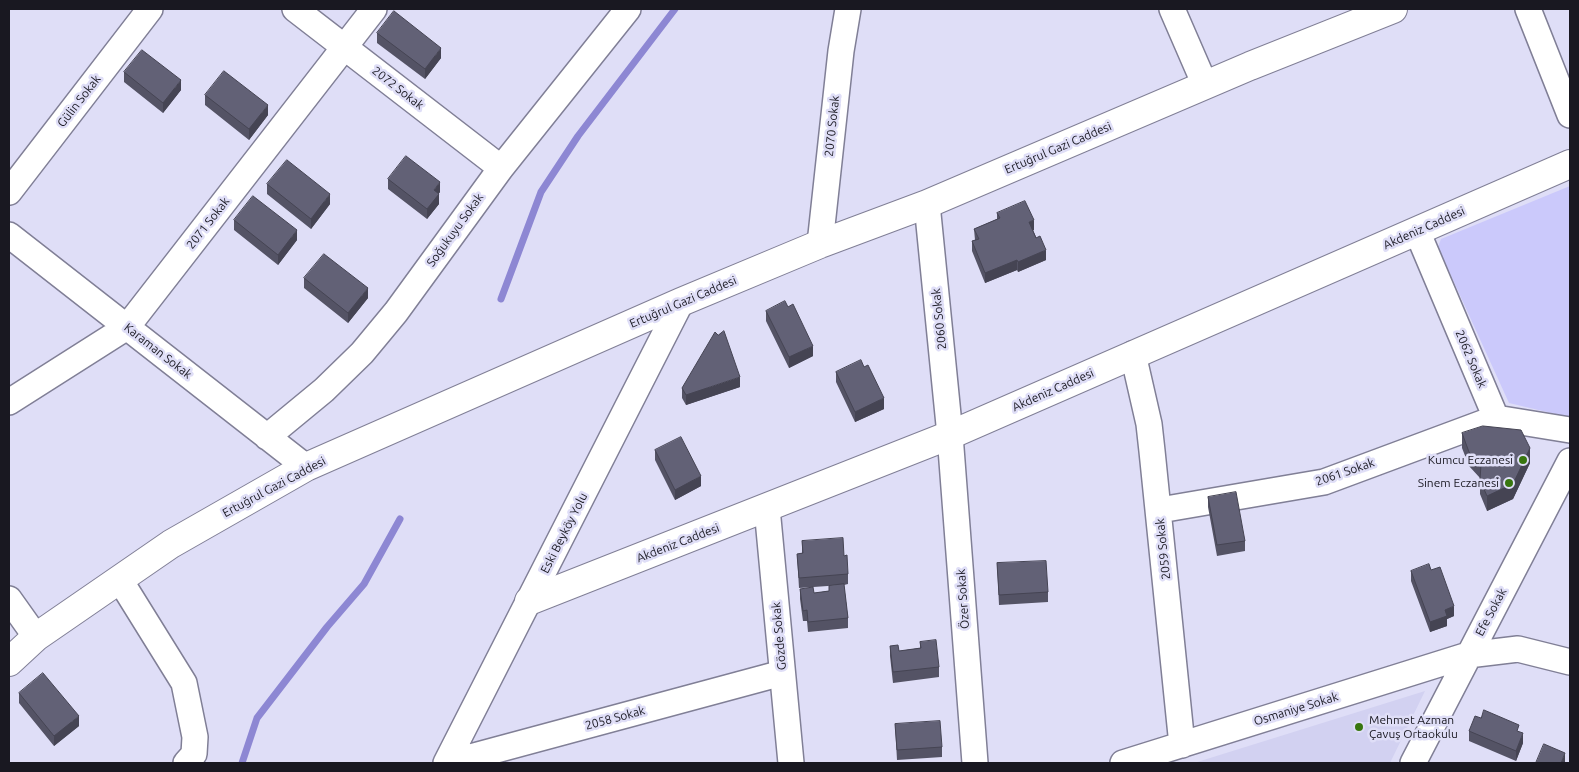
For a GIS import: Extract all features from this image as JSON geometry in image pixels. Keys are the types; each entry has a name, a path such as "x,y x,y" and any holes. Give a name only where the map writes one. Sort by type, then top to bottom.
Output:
{"main road":[{"name":"Ertuğrul Gazi Caddesi","path":"9,662 36,637 170,544 306,467 681,302 820,244 927,204 1205,85 1387,10"},
{"name":"Akdeniz Caddesi","path":"529,601 950,435 1570,164"}],"street":[{"name":"Gülin Sokak","path":"9,192 150,9"},
{"name":"2072 Sokak","path":"295,9 501,168"},
{"name":"2071 Sokak","path":"9,402 127,327 374,9"},
{"name":"Soğukuyu Sokak","path":"267,437 324,390 362,353 396,312 501,168 628,9"},
{"name":"2070 Sokak","path":"820,244 841,51 848,9"},
{"path":"1172,9 1205,85"},
{"path":"1528,9 1570,115"},
{"name":"2060 Sokak","path":"927,204 950,435"},
{"name":"2062 Sokak","path":"1417,231 1496,418"},
{"name":"Karaman Sokak","path":"9,235 306,467"},
{"name":"Eski Beyköy Yolu","path":"447,763 681,302"},
{"name":"2059 Sokak","path":"1133,354 1149,424 1160,510 1182,744"},
{"path":"1496,418 1570,430"},
{"name":"2061 Sokak","path":"1160,510 1324,482 1496,418"},
{"name":"Özer Sokak","path":"950,435 976,763"},
{"name":"Efe Sokak","path":"1413,763 1570,461"},
{"name":"Gözde Sokak","path":"767,508 791,763"},
{"path":"120,580 184,683 195,737 194,754 186,763"},
{"path":"9,599 36,637"},
{"name":"Osmaniye Sokak","path":"1123,763 1468,655 1518,649 1570,662"},
{"name":"2058 Sokak","path":"447,763 782,673"}],"shaded area":[{"path":"1570,186 1570,416 1568,417 1509,403 1438,247 1441,239"},
{"name":"Mehmet Azman Çavuş Ortaokulu","path":"1425,691 1390,763 1194,763"}],"building":[{"path":"394,11 441,48 425,69 377,33"},
{"path":"142,50 181,80 163,103 124,72"},
{"path":"224,71 268,105 249,129 205,95"},
{"path":"406,156 440,182 434,190 439,194 427,209 388,179"},
{"path":"287,160 330,194 311,219 267,184"},
{"path":"253,196 297,230 278,255 234,220"},
{"path":"1025,201 1034,220 1029,222 1036,238 1040,236 1046,250 985,273 972,241 979,239 974,229 1000,218 997,213"},
{"path":"324,254 368,288 348,313 304,278"},
{"path":"785,301 788,307 793,304 813,346 789,357 766,311"},
{"path":"724,331 740,377 686,395 682,388 715,332 718,335"},
{"path":"861,360 864,367 868,365 884,398 855,412 836,372"},
{"path":"1483,426 1521,430 1530,448 1513,484 1487,496 1480,480 1481,464 1469,452 1462,433"},
{"path":"681,437 701,476 675,490 655,450"},
{"path":"1236,492 1245,541 1217,545 1208,497"},
{"path":"843,538 844,556 847,555 848,574 799,578 797,554 803,553 802,541"},
{"path":"1046,561 1048,592 999,595 997,563"},
{"path":"1429,564 1431,570 1440,567 1454,606 1445,610 1447,616 1430,622 1411,571"},
{"path":"844,584 848,618 808,622 807,610 803,611 800,589 813,587 814,593 829,591 829,586"},
{"path":"936,640 939,667 893,672 890,646 898,645 899,651 921,648 920,642"},
{"path":"43,673 79,716 54,736 19,693"},
{"path":"1484,710 1519,725 1517,731 1523,733 1516,751 1469,731 1475,716 1481,718"},
{"path":"940,721 942,747 897,750 895,724"},
{"path":"1544,744 1565,753 1561,763 1536,763"}],"waterway":[{"path":"501,299 541,192 578,136 675,9"},
{"path":"242,763 257,718 327,627 364,584 400,519"}],"place":[{"name":"Kumcu Eczanesi","path":"1523,460"},
{"name":"Sinem Eczanesi","path":"1509,483"},
{"name":"Mehmet Azman Çavuş Ortaokulu","path":"1359,727"}]}
